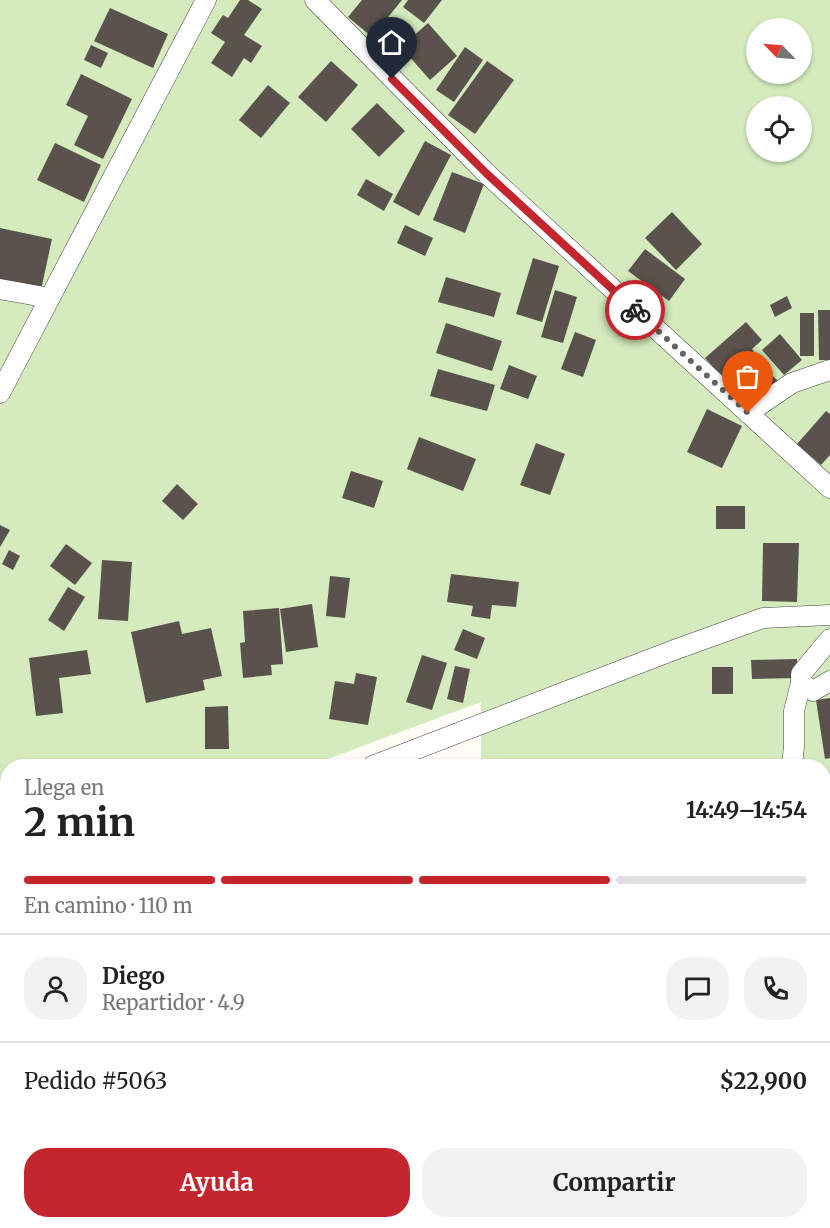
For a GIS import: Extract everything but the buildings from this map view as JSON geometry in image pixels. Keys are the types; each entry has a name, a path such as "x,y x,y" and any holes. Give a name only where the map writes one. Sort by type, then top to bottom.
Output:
{"street":[{"path":"0,393 206,0"},
{"path":"315,0 486,173 830,488"},
{"path":"0,289 50,298"},
{"path":"748,413 792,383 830,370"},
{"path":"390,759 763,618 830,615"},
{"path":"793,759 794,711 801,674 830,639"},
{"path":"801,683 813,691 830,681"}],"green space":[{"path":"0,0 830,0 830,759 481,759 481,702 328,759 0,759"}],"way so far":[{"path":"635,310 748,413"}],"route":[{"path":"392,79 486,173 635,310"}]}
